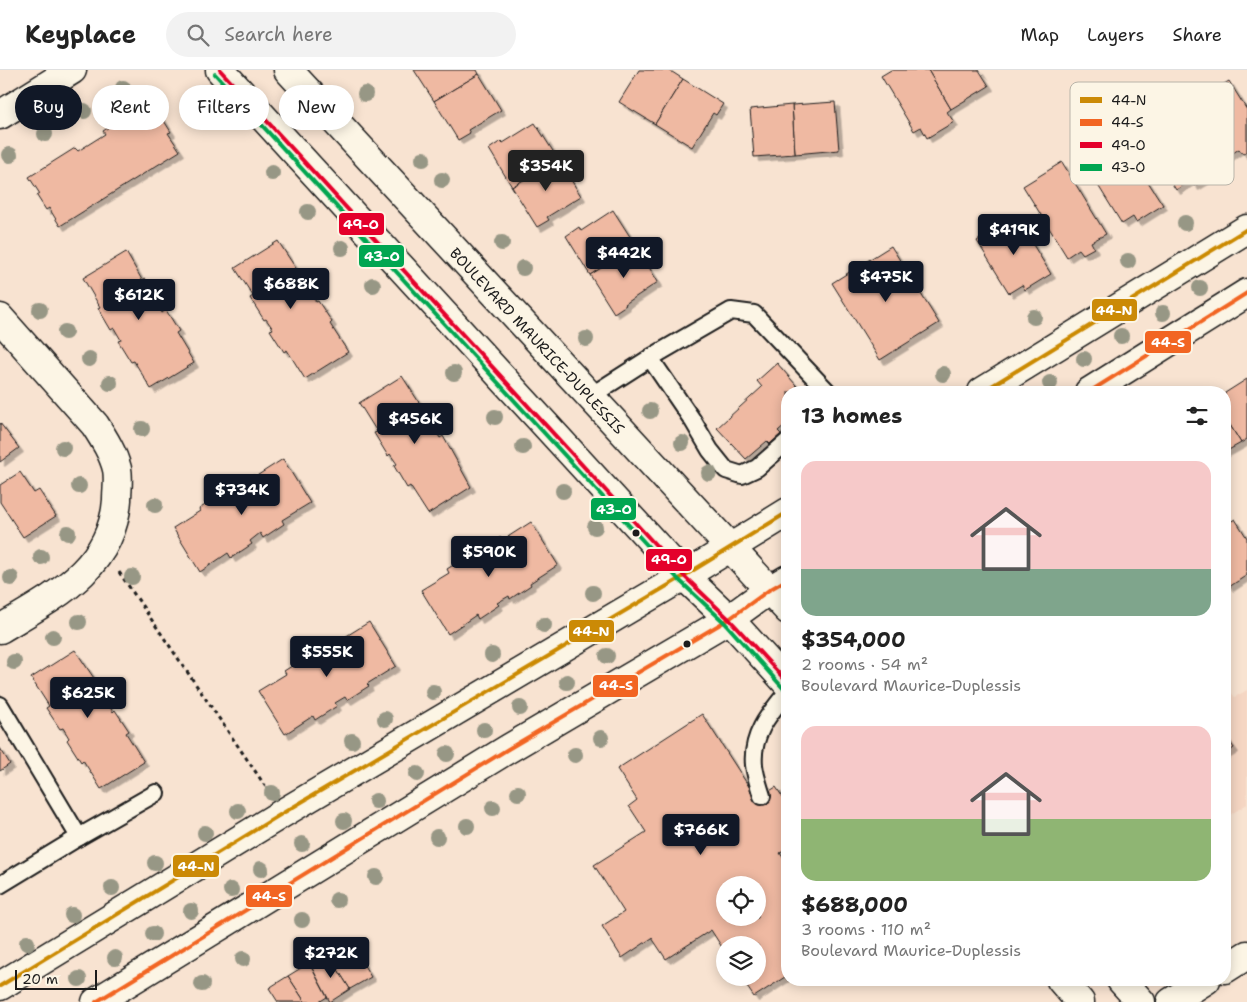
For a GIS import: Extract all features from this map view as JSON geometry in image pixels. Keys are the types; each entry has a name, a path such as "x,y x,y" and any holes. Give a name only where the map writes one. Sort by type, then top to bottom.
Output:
{"street":[{"path":"0,115 72,70"},
{"path":"220,70 684,576 729,619 781,676"},
{"name":"BOULEVARD MAURICE-DUPLESSIS","path":"288,70 729,548 778,584"},
{"path":"992,386 1247,229"},
{"path":"1099,386 1247,294"},
{"path":"0,318 95,425 106,442 118,470 116,513 110,531 94,561 56,595 0,629"},
{"path":"0,986 283,813 684,576 781,516"},
{"path":"96,1002 474,770 729,619 778,584"},
{"path":"1231,965 1247,955"},
{"path":"1065,986 1080,1002"},
{"path":"1126,986 1141,1002"},
{"path":"1171,1002 1196,986"}],"lane":[{"path":"589,397 650,358 731,311 754,314 822,386"},
{"path":"650,358 710,450 726,470 742,475 757,468 781,447"},
{"path":"762,796 754,764 757,738 764,721 781,699"},
{"path":"0,705 78,838"},
{"path":"0,885 156,793"}],"path":[{"path":"102,547 283,813"}],"shaded area":[{"path":"1247,690 1247,804 1231,814 1231,693 1235,697"}],"building":[{"path":"414,70 477,70 479,74 434,101"},
{"path":"639,70 669,70 683,79 655,124 619,102"},
{"path":"891,70 928,70 951,109 947,112 954,122 927,138 921,127 914,131 881,76"},
{"path":"928,70 979,70 989,86 951,109"},
{"path":"479,74 501,110 468,130 470,133 458,140 434,101"},
{"path":"683,79 723,104 716,115 713,113 692,147 655,124"},
{"path":"1234,89 1247,110 1247,152 1243,154 1239,149 1234,152"},
{"path":"835,102 839,150 795,154 792,105"},
{"path":"792,105 795,154 754,157 750,109"},
{"path":"535,123 558,159 512,187 489,149 501,141 503,143"},
{"path":"169,129 171,132 168,133 180,151 60,226 49,208 46,210 37,196 40,194 29,177 75,148 78,151 105,134 103,131"},
{"path":"558,159 581,196 547,217 549,220 537,227 512,187"},
{"path":"1062,162 1070,175 1070,185 1076,185 1106,234 1091,242 1094,248 1083,254 1079,249 1067,257 1023,186"},
{"path":"1098,185 1150,185 1163,205 1136,222 1133,217 1122,224"},
{"path":"1173,185 1184,185 1176,190"},
{"path":"613,210 636,246 590,275 566,236 579,227 581,231"},
{"path":"1016,217 1051,274 1025,290 1022,285 1009,293 977,241"},
{"path":"278,241 297,270 299,269 316,302 318,301 332,322 330,324 348,352 305,379 287,350 284,352 270,330 273,329 266,319 264,320 250,298 253,296 235,268"},
{"path":"636,246 658,282 614,313 590,275"},
{"path":"891,246 939,323 880,360 832,283"},
{"path":"126,252 142,280 145,278 158,300 162,313 166,310 179,331 176,333 194,363 151,389 134,361 131,362 118,341 121,340 114,328 111,330 83,278"},
{"path":"777,363 797,386 781,386 781,428 778,431 781,434 770,444 767,441 746,459 717,428 762,387 757,381"},
{"path":"402,376 436,425 433,427 440,438 443,436 471,487 428,514 410,486 407,488 394,466 397,464 390,454 388,456 374,433 377,432 359,403"},
{"path":"1247,379 1247,439 1241,443 1231,427 1231,389"},
{"path":"0,423 19,448 0,462"},
{"path":"1231,427 1241,443 1231,449"},
{"path":"283,459 310,503 282,520 284,524 263,538 260,533 250,541 252,544 231,558 228,553 200,572 173,528 221,495 223,497 234,490 232,488 254,475 255,477"},
{"path":"20,472 34,493 39,490 56,516 23,537 0,502 0,485"},
{"path":"1235,519 1247,538 1247,575 1231,586 1231,521"},
{"path":"531,522 558,565 510,599 509,596 497,603 499,605 478,619 476,615 448,634 421,590 449,573 447,569 455,564 469,557 470,560 481,553 479,550 501,537 503,540"},
{"path":"369,622 396,666 367,684 369,686 347,700 345,697 335,703 337,706 315,720 313,716 285,734 258,691 286,674 284,671 306,657 308,660 319,653 317,651 339,637 340,640"},
{"path":"75,650 108,699 106,701 113,712 115,710 129,731 126,733 144,762 101,789 83,760 81,762 67,740 69,738 63,728 60,729 46,708 49,706 31,678"},
{"path":"702,714 757,799 776,787 781,794 781,980 754,997 746,986 766,986 766,936 716,936 716,938 711,930 666,959 652,938 622,958 602,926 624,912 594,865 646,832 629,806 637,800 617,769"},
{"path":"0,748 10,764 0,771"},
{"path":"351,944 371,977 350,989 330,957"},
{"path":"330,957 350,989 330,1002 312,968"},
{"path":"309,963 327,997 319,1002 305,1002 288,976"},
{"path":"288,976 305,1002 278,1002 269,988"}],"transit line":[{"name":"49-O","path":"220,70 684,576 729,619 781,675"},
{"name":"43-O","path":"215,74 679,580 725,623 781,686"},
{"name":"44-N","path":"992,386 1247,229"},
{"name":"44-S","path":"1099,386 1247,293"},
{"name":"44-N","path":"0,986 283,813 684,576 781,516"},
{"name":"44-S","path":"96,1002 508,749 729,619 781,583"}]}
